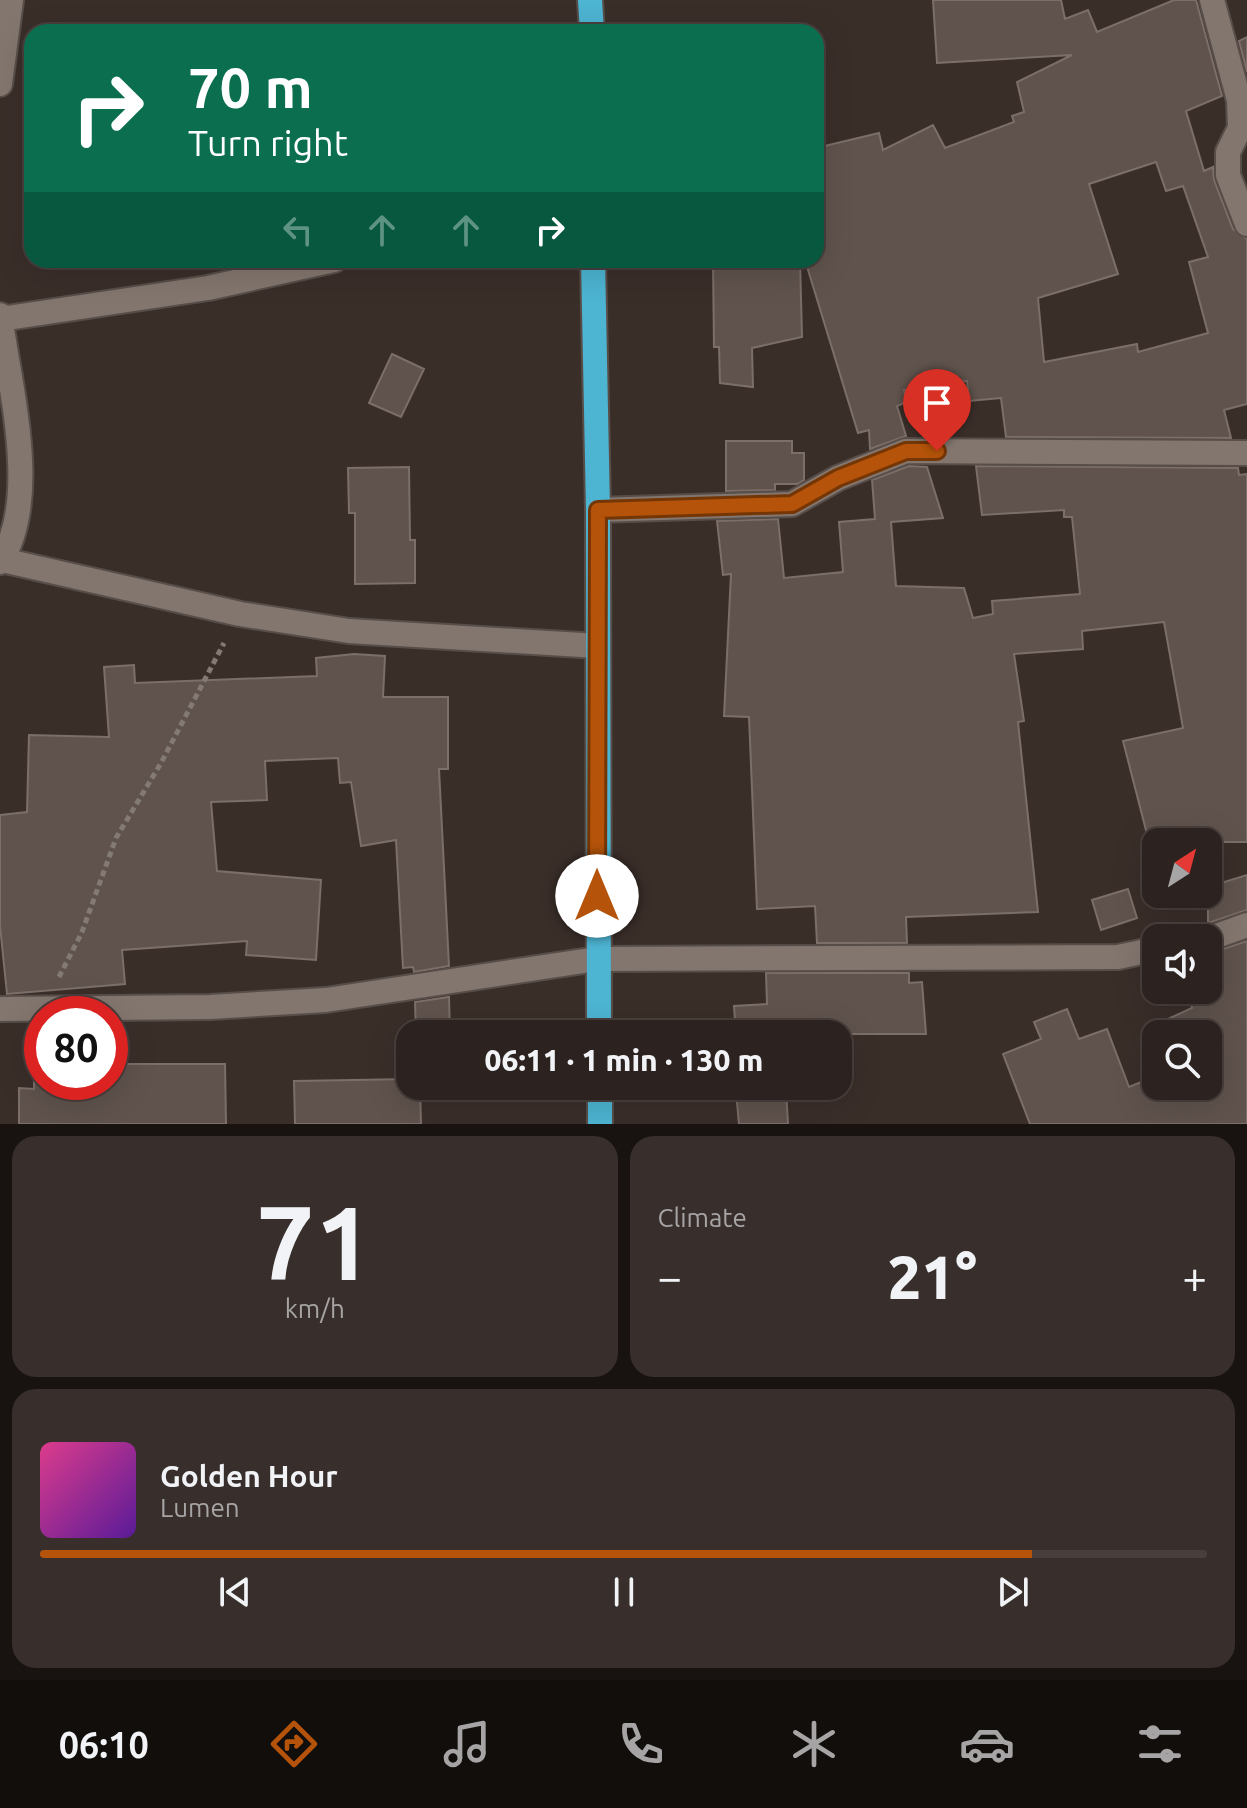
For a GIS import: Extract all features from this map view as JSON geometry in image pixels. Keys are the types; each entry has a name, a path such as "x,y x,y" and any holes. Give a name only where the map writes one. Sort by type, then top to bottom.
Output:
{"highway":[{"path":"590,0 592,24"},
{"path":"593,268 598,510 599,1020"},
{"path":"600,1100 600,1124"}],"street":[{"path":"0,84 11,0"},
{"path":"1212,0 1224,35 1239,100 1240,128 1228,152 1228,175 1247,224"},
{"path":"298,268 208,288 0,317 21,477 8,521 14,535 1,561 240,614 349,631 598,646"},
{"path":"598,510 792,504 838,478 906,451 1247,453"},
{"path":"1222,934 1247,925"},
{"path":"128,1008 326,1000 597,959 1118,957 1142,952"},
{"path":"0,1009 24,1009"}],"path":[{"path":"50,996 82,932 116,838 240,614"}],"building":[{"path":"933,0 1061,0 1065,19 1088,10 1097,32 1174,0 1196,0 1222,96 1186,111 1204,171 1213,167 1214,180 1233,229 1247,239 1247,404 1224,410 1231,438 1006,437 1001,398 969,401 967,381 904,390 907,402 897,406 906,436 870,449 869,430 858,433 807,268 824,268 824,146 879,133 883,150 933,125 945,148 1014,122 1012,116 1024,112 1017,82 1072,55 937,63","holes":["1156,162 1166,191 1183,186 1208,257 1189,262 1208,333 1138,352 1137,344 1044,362 1038,298 1118,274 1089,184"]},
{"path":"1247,37 1247,72 1239,41"},
{"path":"713,268 800,268 802,337 752,348 753,387 720,383 719,347 714,347"},
{"path":"392,354 424,369 401,417 369,403"},
{"path":"726,441 792,441 792,453 804,453 804,480 797,484 775,484 775,490 726,491"},
{"path":"909,466 927,467 943,518 891,522 896,586 964,588 973,618 993,614 992,601 1080,594 1072,517 1064,517 1064,510 982,515 976,466 1238,468 1239,475 1247,474 1247,842 1222,842 1222,828 1145,828 1123,741 1183,728 1164,622 1082,631 1083,649 1014,654 1024,721 1018,722 1038,912 906,917 907,943 817,943 815,906 757,909 749,717 724,716 731,574 723,575 717,521 778,519 784,578 843,572 839,522 875,519 872,480"},
{"path":"409,467 410,540 415,540 415,583 355,584 355,513 349,513 348,468"},
{"path":"354,654 385,656 383,697 448,697 448,769 439,769 449,966 414,972 413,967 403,968 396,840 361,846 351,782 340,783 338,758 265,761 267,800 211,802 217,871 321,880 316,960 246,955 247,941 122,950 125,984 7,994 0,926 0,815 27,812 29,735 109,737 104,667 134,665 135,683 317,676 316,658"},
{"path":"1247,875 1247,910 1208,923 1208,908 1222,908 1222,883"},
{"path":"1128,889 1137,918 1101,930 1092,900"},
{"path":"1247,941 1247,1124 1030,1124 1003,1054 1041,1039 1034,1022 1067,1009 1079,1039 1107,1029 1129,1087 1142,1082 1142,1100 1222,1100 1222,1020 1168,1019 1192,1008 1191,1004 1222,1004 1222,949"},
{"path":"766,973 909,973 909,983 922,982 926,1034 852,1034 852,1020 735,1020 734,1006 767,1004"},
{"path":"449,997 450,1020 416,1020 415,1002"},
{"path":"128,1064 225,1064 226,1124 19,1124 19,1088 24,1088 24,1100 128,1100"},
{"path":"396,1079 396,1100 420,1100 421,1124 295,1124 294,1081"},
{"path":"737,1100 787,1100 788,1124 739,1124"}],"route":[{"path":"597,896 598,510 792,504 838,478 906,451 937,451"}]}
